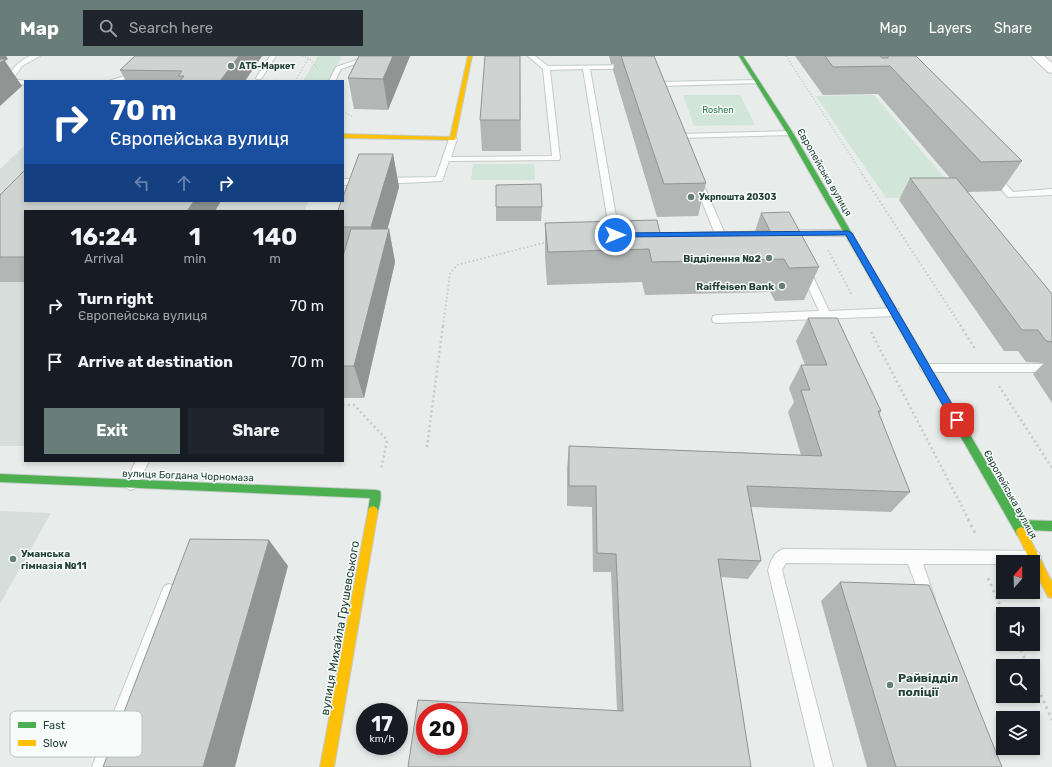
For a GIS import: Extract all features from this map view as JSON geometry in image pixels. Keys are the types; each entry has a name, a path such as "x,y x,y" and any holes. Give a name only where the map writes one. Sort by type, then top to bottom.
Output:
{"street":[{"path":"344,136 453,139 470,56"},
{"name":"Європейська вулиця","path":"741,56 790,133 1018,525 1033,555"},
{"path":"1037,56 1052,69"},
{"name":"вулиця Богдана Чорномаза","path":"0,478 376,494"},
{"name":"вулиця Михайла Грушевського","path":"327,767 376,494"},
{"path":"1018,525 1052,526"},
{"name":"Європейська вулиця","path":"1040,570 1052,593"}],"lane":[{"path":"24,83 9,80 12,72 31,58 37,56"},
{"path":"115,80 144,71 154,56"},
{"path":"259,78 273,56"},
{"path":"332,80 338,68 375,56"},
{"path":"531,56 546,68 639,67"},
{"path":"586,67 615,235 622,235"},
{"path":"446,158 556,158 546,68"},
{"path":"665,99 659,81 757,82"},
{"path":"679,136 790,133"},
{"path":"344,182 352,185 439,179 453,139"},
{"path":"694,171 720,234"},
{"path":"990,171 1011,195 1052,192"},
{"path":"773,234 790,237 848,233"},
{"path":"800,260 826,315"},
{"path":"717,319 894,312"},
{"path":"926,368 1052,368"},
{"path":"131,484 142,462"},
{"path":"824,767 775,570 778,561 783,556 996,558"},
{"path":"912,557 934,615"},
{"path":"123,711 169,591"},
{"path":"101,767 105,757"}],"path":[{"path":"302,56 309,58 318,69 319,75"},
{"path":"786,56 1052,468"},
{"path":"297,80 309,58"},
{"path":"427,447 450,274 457,266 554,240"},
{"path":"344,405 354,405 387,440 376,494"},
{"path":"1040,693 1052,720"}],"shaded area":[{"path":"24,146 24,202 308,202 304,210 24,210 24,446 0,446 0,169"},
{"name":"Уманська гімназія №11","path":"0,511 51,513 0,604"}],"green space":[{"path":"318,56 342,56 329,80 304,80"},
{"name":"Roshen","path":"683,95 740,95 755,125 694,126"},
{"path":"874,95 961,197 886,198 816,96"},
{"path":"473,164 534,164 535,180 471,180"}],"building":[{"path":"135,56 239,56 221,80 181,80 184,76 178,76 182,71 120,70"},
{"path":"359,56 393,56 383,79 348,78"},
{"path":"485,56 520,56 520,120 480,120"},
{"path":"621,56 654,56 706,183 664,184"},
{"path":"825,56 880,56 882,58 888,58 888,56 916,56 1022,161 981,162 890,66 833,67"},
{"path":"359,154 393,154 371,227 344,227 344,210 338,210 341,202 344,202 344,194"},
{"path":"24,171 24,202 193,202 188,210 24,210 24,257 0,257 0,195"},
{"path":"910,178 956,178 1052,294 1052,342 1046,341 1038,330 1022,330"},
{"path":"541,184 542,207 496,207 496,185"},
{"path":"789,212 819,267 789,268 784,259 652,262 649,249 548,252 545,223 657,220 660,233 770,231 761,213"},
{"path":"351,229 389,229 354,366 344,366 344,253"},
{"path":"808,318 837,318 881,411 878,411 910,492 747,486 761,561 718,559 751,767 408,767 416,713 416,755 468,755 468,703 418,703 418,700 623,711 616,554 597,553 596,486 569,486 569,446 822,456 801,390 810,390 801,365 827,365"},
{"path":"190,539 269,540 203,767 103,767 107,757 142,757 142,711 124,711"},
{"path":"840,582 929,585 1002,767 896,767"}],"traffic: fast":[{"path":"741,56 790,133 1021,532"},
{"path":"0,478 376,494 373,511"},
{"path":"1018,525 1052,526"}],"traffic: slow":[{"path":"344,136 453,139 470,56"},
{"path":"327,767 373,511"},
{"path":"1021,532 1052,593"}],"place":[{"name":"АТБ-Маркет","path":"231,66"},
{"name":"Укрпошта 20303","path":"691,197"},
{"name":"Відділення №2","path":"769,258"},
{"name":"Raiffeisen Bank","path":"782,286"},
{"name":"Уманська гімназія №11","path":"13,559"},
{"name":"Райвідділ поліції","path":"890,685"}],"route":[{"path":"615,235 819,232 848,233 957,420"}]}
